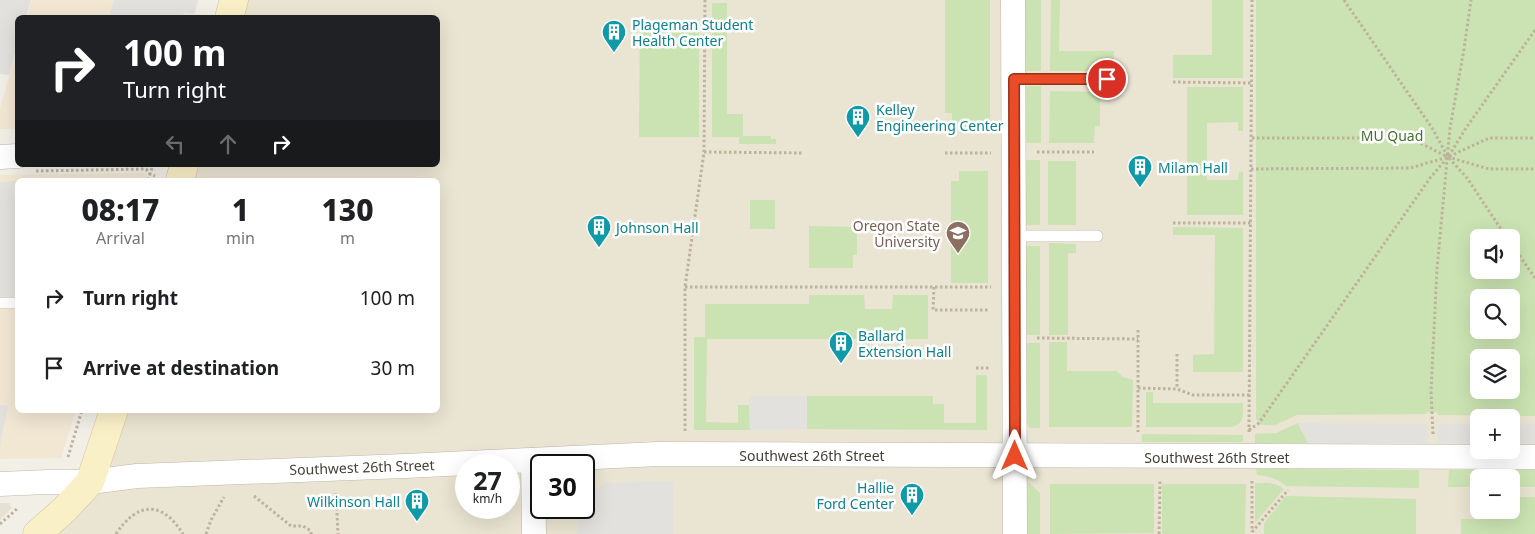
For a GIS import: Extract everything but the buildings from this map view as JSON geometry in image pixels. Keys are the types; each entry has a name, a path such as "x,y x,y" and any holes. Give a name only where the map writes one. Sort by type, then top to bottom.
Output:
{"street":[{"path":"230,15 234,0"},
{"path":"1014,0 1015,534"},
{"path":"0,157 15,162"},
{"path":"169,178 182,167"},
{"path":"37,534 90,482 113,413"},
{"name":"Southwest 26th Street","path":"595,457 658,454 1015,456 1250,469 1433,457 1535,457"},
{"name":"Southwest 26th Street","path":"0,484 90,482 137,476 530,460"},
{"path":"534,519 534,534"}],"lane":[{"path":"1014,79 1107,79"},
{"path":"1014,236 1097,236"},
{"path":"0,303 15,303"}],"path":[{"path":"684,436 685,287 704,152 705,0"},
{"path":"1252,0 1249,430 1252,533"},
{"path":"1344,0 1432,128 1448,157 1467,178 1501,229"},
{"path":"1433,457 1431,391 1437,269 1450,128 1471,0"},
{"path":"1249,430 1259,422 1430,178 1448,157 1466,128 1535,30"},
{"path":"1173,82 1252,83"},
{"path":"1252,138 1410,138 1448,157 1489,169 1535,169"},
{"path":"1251,169 1410,168 1448,157 1489,138 1535,138"},
{"path":"704,152 804,153"},
{"path":"97,167 146,169 150,174 169,178"},
{"path":"149,178 152,167"},
{"path":"1173,223 1251,223"},
{"path":"1520,256 1535,278"},
{"path":"685,287 1014,287"},
{"path":"934,287 933,310 1014,310"},
{"path":"1014,338 1138,339"},
{"path":"1177,354 1177,389"},
{"path":"976,368 992,368"},
{"path":"1138,388 1177,389 1193,395 1250,395"},
{"path":"336,490 338,534"},
{"path":"1252,533 1288,490"},
{"path":"206,534 211,520 226,493"},
{"path":"251,493 291,526 303,526 311,534"},
{"path":"116,534 129,518 137,512 150,508 173,520 183,534"},
{"path":"0,524 11,515"}],"shaded area":[{"path":"0,0 31,0 27,15 15,15 15,53 9,75 0,74"},
{"path":"32,0 199,0 195,15 28,15"},
{"path":"114,0 198,0 194,14 184,12 183,15 110,15"},
{"name":"Oregon State University","path":"237,0 1535,0 1535,534 44,534 112,413 440,413 440,178 185,178 187,167 440,167 440,15 230,15"},
{"path":"15,56 15,129 0,129 0,108"},
{"path":"145,173 147,176 146,178 15,178 15,413 75,413 61,458 0,459 0,175"},
{"path":"15,181 15,307 0,308 0,182"},
{"path":"749,396 807,396 807,429 750,430"},
{"path":"0,405 8,406 0,445"},
{"path":"1298,423 1428,424 1428,443 1308,443"},
{"path":"1438,424 1470,424 1470,443 1438,443"},
{"path":"1520,424 1535,424 1535,443 1520,443"},
{"path":"674,481 673,534 578,534 578,519 595,519 595,488 599,488 604,483"},
{"path":"0,503 9,503 12,508 0,520"}],"green space":[{"path":"945,0 990,0 990,132 960,133 960,122 952,122 952,113 945,113"},
{"path":"1025,0 1041,0 1041,71 1025,71"},
{"path":"1051,0 1060,0 1059,51 1114,51 1114,71 1050,71"},
{"path":"1212,0 1243,0 1243,78 1173,78 1173,55 1212,55"},
{"name":"MU Quad","path":"1256,0 1535,0 1535,416 1520,416 1520,409 1470,409 1470,415 1438,415 1437,412 1426,412 1426,414 1297,415 1275,425 1261,424 1256,419"},
{"path":"712,3 727,3 727,114 743,114 743,136 771,136 771,139 776,139 776,144 739,144 739,137 712,137"},
{"path":"640,26 699,26 699,137 639,137"},
{"path":"1025,86 1041,86 1041,143 1025,143"},
{"path":"1187,87 1243,87 1243,131 1238,131 1238,122 1207,123 1207,180 1238,180 1239,172 1243,172 1243,215 1187,215"},
{"path":"1050,91 1100,92 1100,126 1095,126 1094,143 1049,143"},
{"path":"1026,160 1040,160 1040,225 1026,225"},
{"path":"1048,161 1076,161 1076,225 1048,225"},
{"path":"959,171 988,171 988,283 951,283 951,181 959,181"},
{"path":"750,200 775,200 775,229 750,229"},
{"path":"809,226 857,227 857,255 853,255 853,268 809,268"},
{"path":"1173,227 1243,228 1243,372 1193,372 1193,355 1214,354 1215,235 1173,235"},
{"path":"1049,243 1076,244 1076,253 1068,253 1068,335 1049,335"},
{"path":"1025,246 1040,246 1040,335 1024,335"},
{"path":"809,295 864,295 865,309 892,309 893,295 928,295 928,339 707,339 706,422 738,423 738,405 749,405 750,430 694,430 694,337 705,337 705,304 809,304"},
{"path":"1049,342 1067,342 1067,371 1116,371 1123,377 1133,380 1132,427 1049,427"},
{"path":"1024,343 1040,343 1040,428 1029,428 1025,419"},
{"path":"976,375 987,375 987,430 807,429 807,396 933,396 933,404 944,404 944,423 976,423"},
{"path":"1146,392 1153,392 1153,403 1243,403 1242,418 1239,424 1232,427 1146,427"},
{"path":"1298,423 1308,443 1255,443 1255,434 1276,433"},
{"path":"1142,434 1243,435 1243,442 1142,442"},
{"path":"1256,469 1419,470 1419,488 1286,486 1272,478 1257,475"},
{"path":"1449,470 1470,470 1470,487 1448,487"},
{"path":"1520,470 1535,470 1535,487 1520,487"},
{"path":"1027,481 1040,493 1040,534 1026,534"},
{"path":"1255,483 1274,484 1284,489 1255,523"},
{"path":"1050,484 1154,484 1154,533 1050,534"},
{"path":"1162,484 1246,484 1245,534 1162,534"},
{"path":"1286,496 1416,499 1416,534 1264,534 1264,523"},
{"path":"1520,497 1535,497 1535,534 1461,534 1461,519 1520,519"}],"place":[{"name":"Plageman Student Health Center","path":"614,53"},
{"name":"Kelley Engineering Center","path":"858,138"},
{"name":"Milam Hall","path":"1140,188"},
{"name":"Johnson Hall","path":"599,248"},
{"name":"Oregon State University","path":"958,254"},
{"name":"Ballard Extension Hall","path":"841,364"},
{"name":"Hallie Ford Center","path":"912,516"},
{"name":"Wilkinson Hall","path":"417,522"}],"route":[{"path":"1015,456 1014,79 1107,79"}]}
